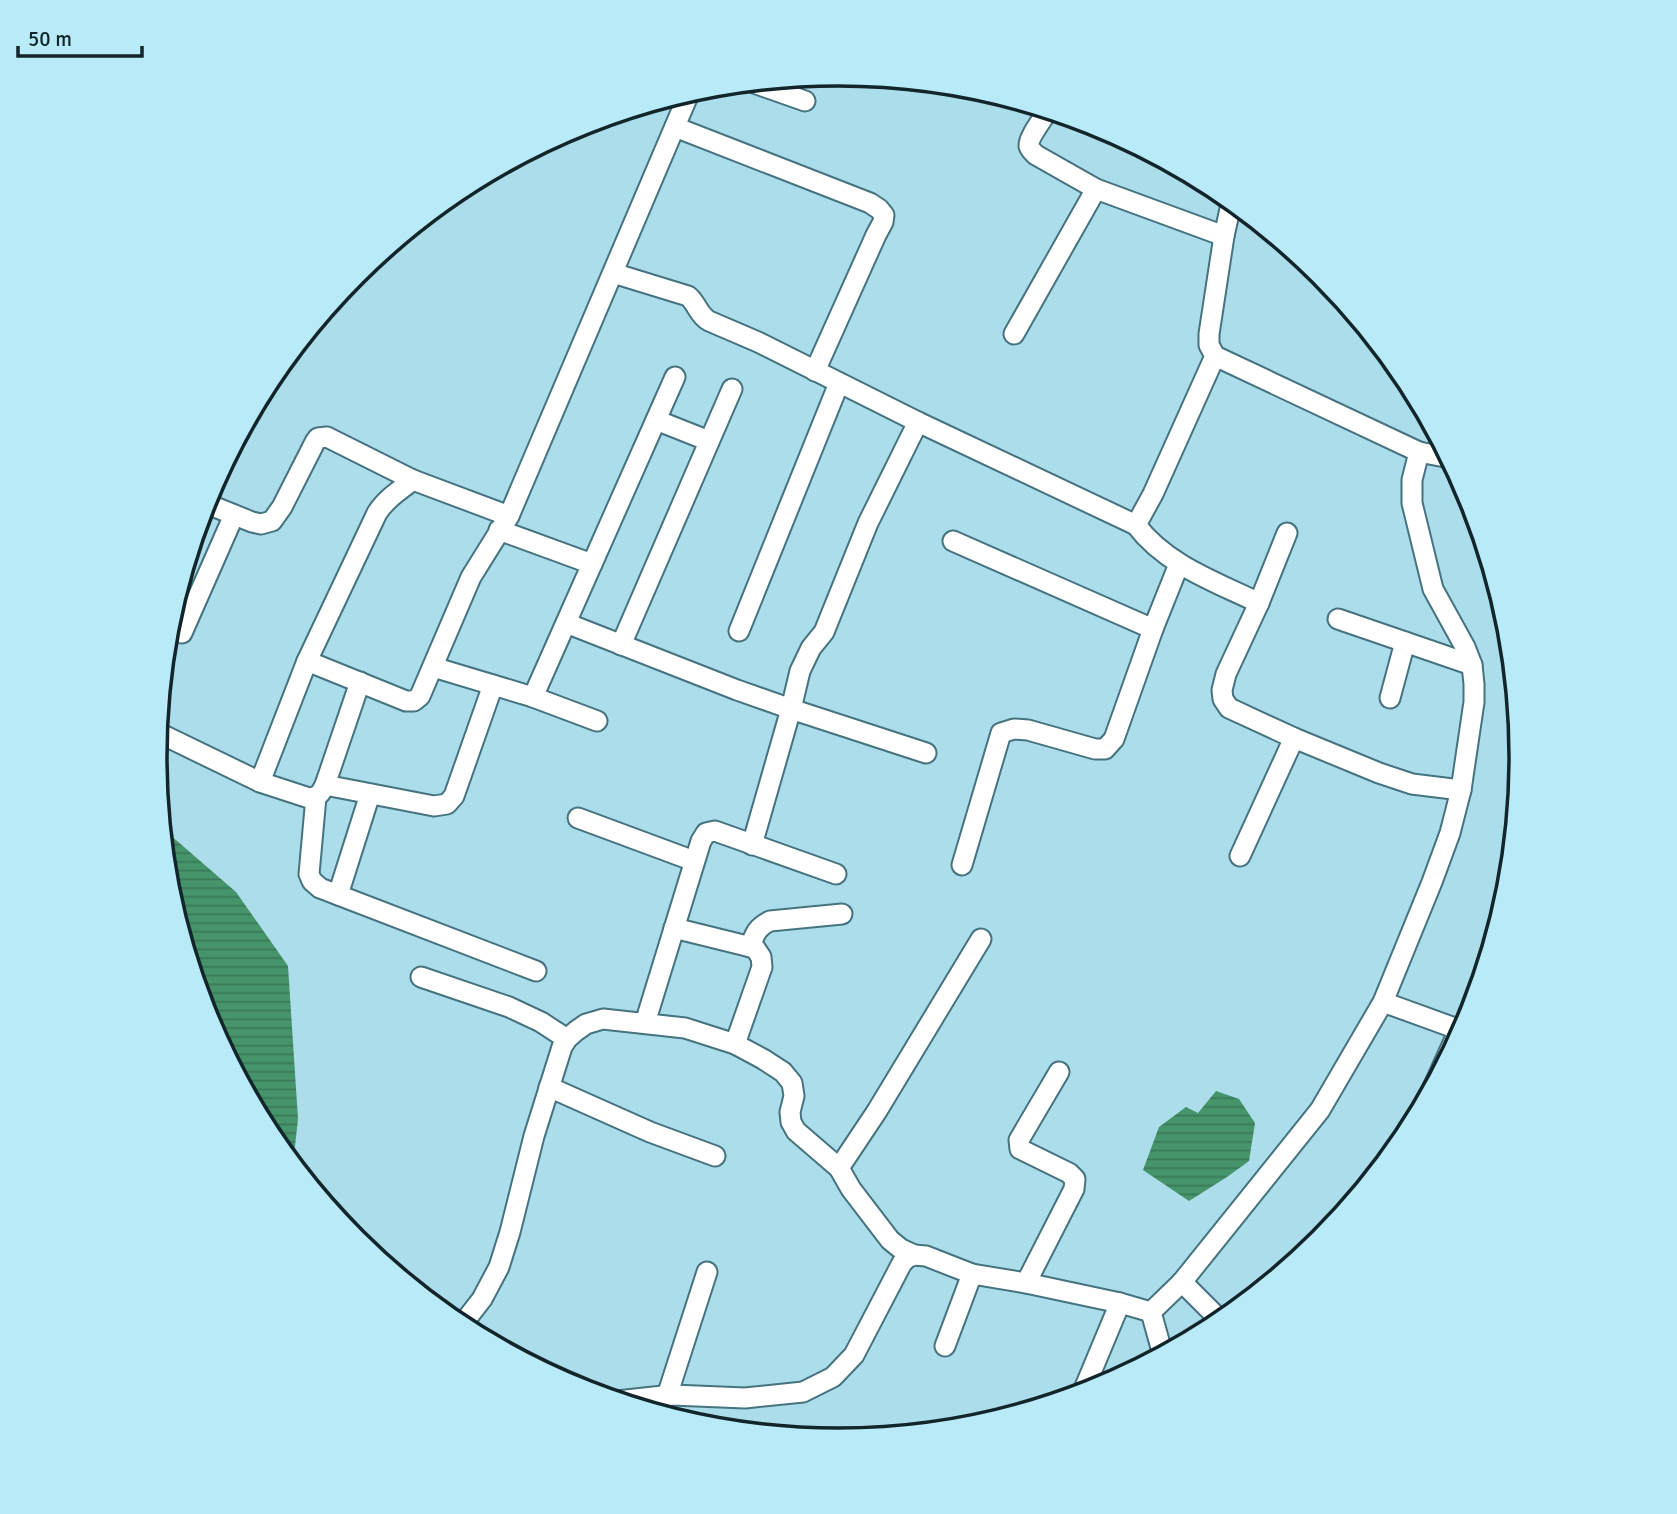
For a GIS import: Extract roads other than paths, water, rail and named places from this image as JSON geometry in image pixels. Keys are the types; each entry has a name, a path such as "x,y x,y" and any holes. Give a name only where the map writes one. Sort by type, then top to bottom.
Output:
{"street":[{"path":"771,89 805,101"},
{"path":"307,661 406,701 414,701 420,696 471,578 504,523 684,104"},
{"path":"1044,118 1029,145 1036,155 1096,189 1224,236"},
{"path":"675,127 870,203 884,215 816,371"},
{"path":"1014,334 1096,189"},
{"path":"1229,212 1209,334 1209,345 1215,356 1419,452 1439,456"},
{"path":"613,273 688,296 704,318 758,341 918,422 1136,525 1146,539 1179,564 1259,603"},
{"path":"1136,525 1153,494 1215,356"},
{"path":"533,697 675,377"},
{"path":"738,631 839,383"},
{"path":"621,645 732,389"},
{"path":"656,420 709,441"},
{"path":"752,845 800,671 811,648 824,632 868,523 918,422"},
{"path":"215,507 261,524 272,521 318,438 327,437 592,564"},
{"path":"1151,1312 1182,1282 1320,1110 1383,1002 1450,833 1461,790 1474,702 1474,684 1472,665 1465,647 1433,589 1412,503 1412,480 1419,452"},
{"path":"260,782 307,661 377,513 383,504 413,480"},
{"path":"183,633 234,515"},
{"path":"1287,533 1226,674 1222,690 1223,699 1229,708 1379,773 1412,784 1461,790"},
{"path":"953,541 1153,629"},
{"path":"962,865 1000,733 1014,729 1028,730 1094,749 1105,749 1114,739 1179,564"},
{"path":"1338,619 1472,665"},
{"path":"566,623 791,709 926,753"},
{"path":"1390,698 1405,642"},
{"path":"433,667 533,697 597,721"},
{"path":"360,682 320,791 309,874 312,881 320,888 536,971"},
{"path":"168,737 260,782 309,797 320,791 370,794 434,806 447,804 454,796 493,685"},
{"path":"1240,856 1294,738"},
{"path":"338,895 370,794"},
{"path":"578,818 694,861"},
{"path":"645,1023 694,861 706,833 715,831 836,874"},
{"path":"750,947 760,926 770,921 842,914"},
{"path":"674,928 755,948 761,957 762,967 735,1044"},
{"path":"839,1168 877,1111 981,939"},
{"path":"421,977 509,1007 541,1022 567,1039"},
{"path":"1383,1002 1453,1027"},
{"path":"468,1316 482,1299 499,1267 534,1136 562,1047 567,1039 586,1024 603,1018 685,1028 735,1044 783,1072 792,1083 794,1096 790,1112 796,1131 839,1168 850,1189 890,1240 901,1249 972,1275 1026,1283 1151,1312"},
{"path":"1026,1283 1074,1189 1075,1179 1069,1173 1020,1149 1019,1140 1059,1072"},
{"path":"549,1087 649,1132 716,1156"},
{"path":"641,1398 667,1395 745,1398 803,1392 833,1377 854,1355 902,1263 914,1255"},
{"path":"667,1395 707,1272"},
{"path":"944,1346 972,1275"},
{"path":"1182,1282 1213,1313"},
{"path":"1088,1380 1120,1303"},
{"path":"1151,1312 1160,1345"}]}
